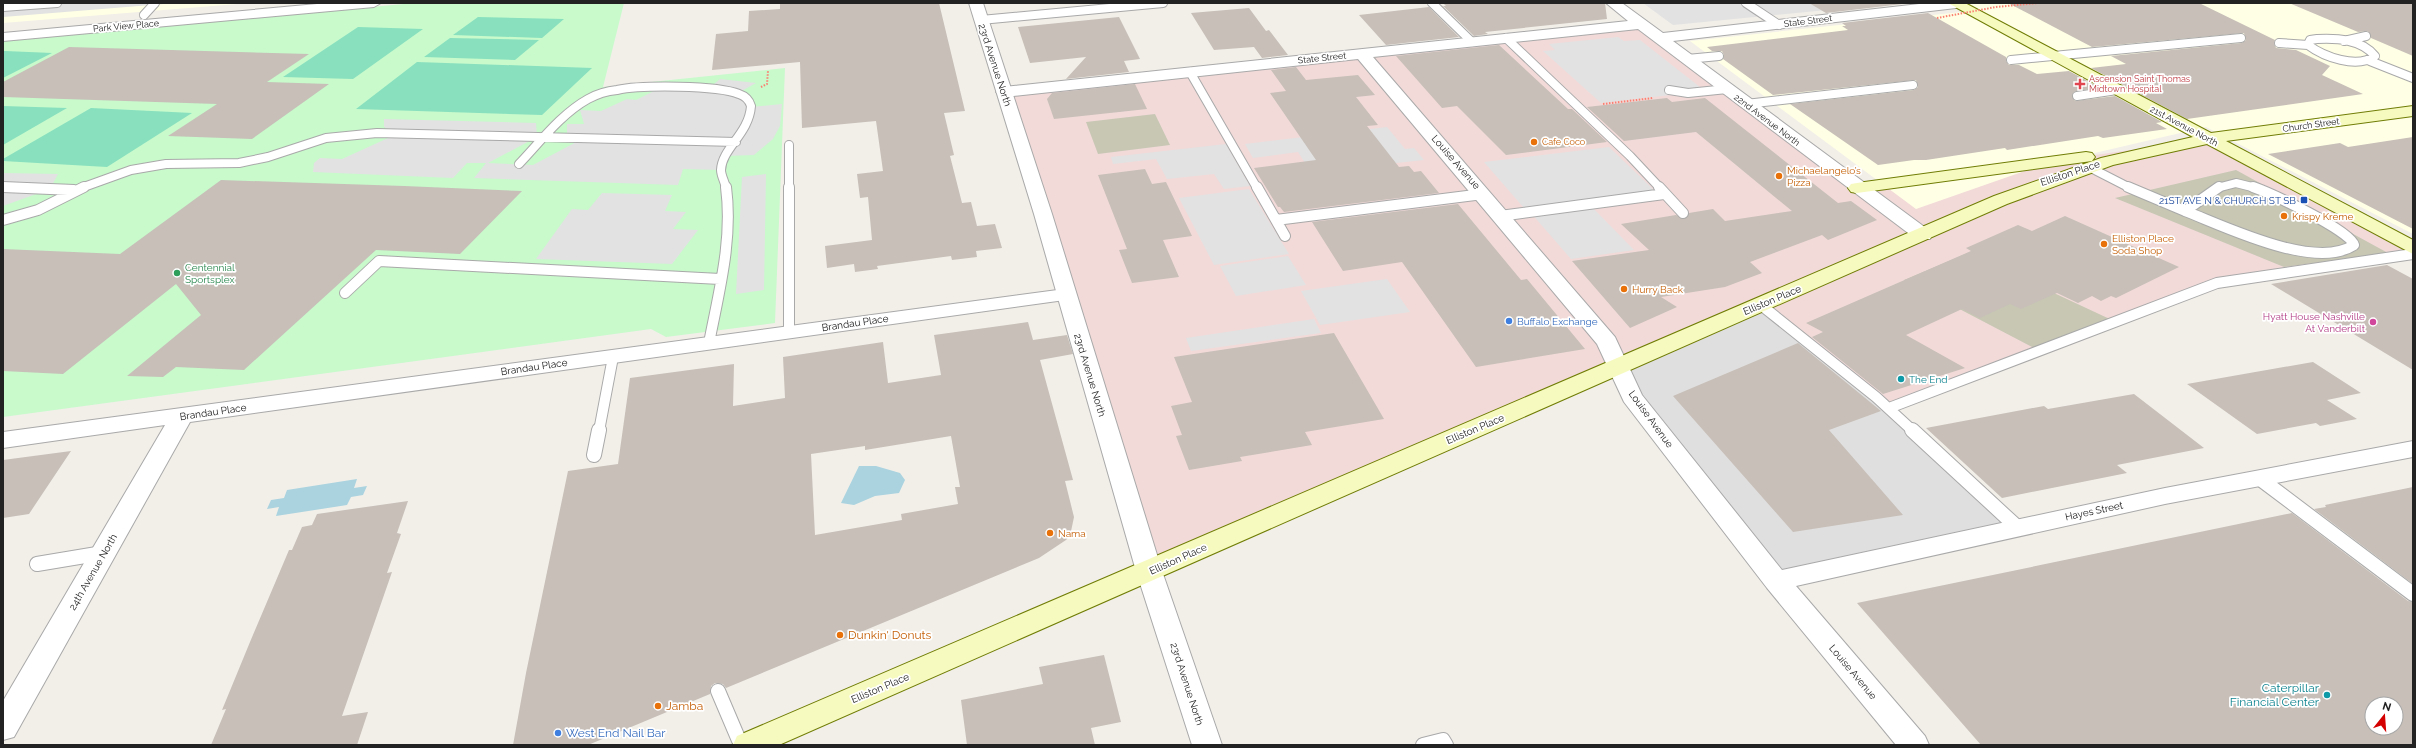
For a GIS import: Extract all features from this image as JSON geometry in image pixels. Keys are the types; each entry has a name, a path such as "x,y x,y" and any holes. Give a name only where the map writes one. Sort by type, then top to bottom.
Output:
{"main road":[{"name":"21st Avenue North","path":"1956,3 2413,248"},
{"name":"Church Street","path":"2209,139 2413,111"},
{"name":"Elliston Place","path":"748,745 1618,366 1923,235 2001,198 2089,167 2170,146 2209,139"},
{"path":"1857,188 2170,146"}],"street":[{"path":"3,27 284,3"},
{"name":"Park View Place","path":"3,37 249,16 374,3"},
{"name":"22nd Avenue North","path":"1613,3 1857,188 1923,235"},
{"name":"State Street","path":"1660,38 1956,3"},
{"name":"23rd Avenue North","path":"978,11 1066,295 1149,571 1207,745"},
{"name":"State Street","path":"1004,92 1641,24"},
{"name":"Louise Avenue","path":"1362,54 1483,194 1607,342 1632,397 1776,580 1914,745"},
{"name":"Brandau Place","path":"3,440 1066,295"},
{"name":"24th Avenue North","path":"3,728 182,416"},
{"name":"Hayes Street","path":"1776,580 2016,527 2413,449"}],"lane":[{"path":"3,7 57,3"},
{"path":"144,15 155,3"},
{"path":"978,11 1163,3"},
{"path":"1432,3 1472,42"},
{"path":"1746,3 1779,25"},
{"path":"2308,45 2310,40 2317,39 2344,41 2366,36"},
{"path":"1506,38 1630,156 1683,213"},
{"path":"2011,60 2241,38"},
{"path":"2344,41 2373,53 2375,56 2370,61"},
{"path":"2279,43 2308,45 2318,52 2338,59 2370,61 2413,78"},
{"path":"1688,59 1719,56"},
{"path":"1190,72 1285,236"},
{"path":"1746,104 1913,85"},
{"path":"519,164 588,99 609,92 630,89 735,92 750,102 750,116 743,134 725,156 721,170 729,213 728,235 709,343"},
{"path":"1669,90 1688,93 1727,89"},
{"path":"2077,96 2117,90"},
{"path":"3,220 38,210 75,190 143,167 175,164 239,163 285,152 326,138 361,134 736,142"},
{"path":"789,145 789,332"},
{"path":"2089,167 2142,194 2184,211 2281,248 2321,253 2348,250 2354,243 2342,232 2260,188 2244,183 2225,184 2184,211"},
{"path":"3,187 75,190"},
{"path":"1276,220 1483,194"},
{"path":"1500,216 1664,194"},
{"path":"1889,408 2217,283 2413,254"},
{"path":"344,293 379,261 720,279"},
{"path":"1761,305 1889,408 2016,527"},
{"path":"594,455 613,357"},
{"path":"2260,478 2413,594"},
{"path":"37,564 103,554"},
{"path":"718,691 740,745"},
{"path":"1423,745 1443,740 1446,745"}],"path":[{"path":"1937,18 1996,7 2038,3"}],"shaded area":[{"path":"3,3 250,3 3,23"},
{"path":"3,3 176,3 3,17"},
{"path":"1643,3 1814,3 1827,10 1673,25"},
{"name":"Ascension Saint Thomas Midtown Hospital","path":"1968,3 2413,3 2413,234 2206,127 2039,166 1916,209 1690,41 1980,10"},
{"path":"1641,24 1857,188 2209,139 2413,254 2217,283 1889,408 1761,305 1149,571 1005,96"},
{"path":"1618,37 1624,41 1640,40 1705,91 1601,103 1543,51 1555,50 1549,44"},
{"path":"720,79 756,83 738,93 751,107 782,104 780,126 773,139 754,155 725,156 721,170 683,169 678,185 474,178 486,163 467,163 453,178 313,172 314,163 320,158 342,159 397,134 384,127 384,119 536,123 537,137 488,163 533,165 582,139 567,138 567,124 584,124 580,110 601,111 627,99 636,100 658,89 707,90"},
{"path":"1155,114 1170,145 1098,154 1086,122"},
{"path":"1387,127 1405,149 1414,148 1424,160 1387,164 1307,166 1298,152 1253,158 1245,144"},
{"path":"1226,144 1250,186 1224,189 1214,174 1167,179 1156,159 1113,164 1111,157"},
{"path":"1609,147 1655,191 1524,208 1484,162"},
{"path":"2236,170 2388,253 2284,267 2115,198"},
{"path":"3,173 58,174 50,189 3,206"},
{"path":"766,174 764,290 736,294 742,177"},
{"path":"1249,189 1289,254 1214,265 1179,198"},
{"path":"602,193 672,195 665,211 686,212 673,229 698,230 672,264 536,259 572,209 588,210"},
{"path":"1591,206 1634,250 1571,259 1531,213"},
{"path":"1968,253 2114,321 2038,350 1904,280"},
{"path":"1288,256 1306,285 1236,296 1220,266"},
{"path":"1387,279 1410,312 1320,325 1301,291"},
{"path":"1761,305 1876,397 2017,527 1776,581 1618,366"},
{"path":"1314,319 1321,333 1191,351 1186,338"}],"green space":[{"path":"415,3 624,3 603,87 785,68 775,323 666,337 651,329 3,417 3,40"},
{"path":"478,17 564,19 542,38 453,35"},
{"path":"358,27 423,29 353,79 283,77"},
{"path":"450,38 539,40 515,60 424,57"},
{"path":"3,51 5,51 52,53 3,78"},
{"path":"417,62 592,68 542,115 356,109"},
{"path":"3,106 67,108 3,145"},
{"path":"91,108 192,113 107,167 3,161 3,159"}],"water":[{"path":"859,466 876,466 900,473 905,480 899,493 875,496 854,505 841,503"},
{"path":"357,479 354,488 367,486 363,495 351,497 347,505 276,516 279,507 267,509 271,500 284,498 287,490"}],"building":[{"path":"780,3 939,3 965,111 944,113 954,155 950,156 962,203 971,202 977,226 995,224 1002,248 976,251 977,257 952,260 951,256 877,266 878,269 855,272 854,264 827,268 825,246 872,240 868,197 860,198 857,174 883,171 876,121 802,128 800,62 712,70 716,34 748,31 749,11 780,9"},
{"path":"1443,3 1605,3 1607,19 1485,32 1488,34 1474,36 1443,6 1446,6"},
{"path":"1809,3 1911,3 1826,13"},
{"path":"2008,3 2199,3 2275,40 2274,43 2276,48 2296,50 2330,66 2322,75 2363,94 2187,119 2091,68 2126,64 2111,56 2242,43 2246,40 2244,33 2092,47"},
{"path":"2289,3 2413,3 2413,56 2371,38 2368,31 2358,32"},
{"path":"1429,7 1459,37 1386,45 1359,15"},
{"path":"1249,8 1266,31 1269,30 1288,55 1262,58 1254,47 1214,50 1191,13"},
{"path":"1928,13 2006,57 2006,61 2009,65 2019,65 2037,74 2069,71 2099,87 2074,92 2072,96 2075,101 2115,96 2162,122 2156,123 2167,129 2103,138 2098,136 2007,150 2005,148 1926,160 1914,160 1878,165 1790,104 1914,90 1918,87 1916,80 1773,95 1723,59 1724,55 1722,51 1712,51 1707,47 1848,30 1842,26 1846,26 1842,23"},
{"path":"1119,17 1140,59 1124,61 1129,72 1066,79 1086,57 1030,63 1018,27"},
{"path":"1499,45 1568,109 1572,109 1607,142 1506,155 1457,106 1442,108 1396,56"},
{"path":"69,47 309,54 267,82 329,84 252,139 168,136 217,104 3,97 3,82"},
{"path":"1296,67 1306,80 1358,75 1375,95 1356,97 1378,125 1367,126 1399,167 1409,166 1414,172 1421,171 1439,193 1284,212 1280,207 1278,207 1254,168 1316,160 1270,93 1286,91 1271,70"},
{"path":"1135,84 1147,109 1054,119 1047,99 1052,93"},
{"path":"1667,98 1672,102 1705,98 1838,203 1851,201 1877,220 1828,240 1822,235 1750,262 1762,273 1725,287 1661,297 1677,307 1630,328 1572,261 1649,250 1621,224 1676,215 1684,219 1689,213 1713,209 1725,221 1792,211 1696,132 1624,141 1587,107"},
{"path":"2413,137 2413,229 2268,154 2340,143 2348,147"},
{"path":"1145,169 1152,184 1166,182 1192,236 1163,240 1179,277 1132,283 1119,250 1127,249 1098,175"},
{"name":"Centennial Sportsplex","path":"221,180 522,191 460,254 376,250 244,370 176,367 163,377 127,376 201,315 176,284 63,374 3,371 3,249 120,254"},
{"path":"1458,204 1521,280 1527,279 1585,349 1476,367 1402,262 1343,271 1312,222"},
{"path":"2065,216 2179,267 2116,298 2111,296 2101,301 2092,296 2078,303 2057,293 2021,309 2010,304 1980,318 1962,309 1906,335 1965,368 1883,394 1812,337 1823,332 1806,323 1971,251 1966,248 2018,225 2032,231"},
{"name":"Hyatt House Nashville At Vanderbilt","path":"2387,265 2413,279 2413,370 2271,284"},
{"path":"1028,322 1033,340 1067,335 1073,354 1040,360 1073,480 1065,481 1074,517 1070,536 1066,540 1039,558 726,688 723,684 715,683 711,686 710,694 588,745 513,745 526,673 568,471 618,464 630,378 734,364 733,406 785,398 783,357 883,342 888,383 941,375 934,335","holes":["951,436 960,487 955,487 958,504 901,514 902,520 815,535 811,454 865,446 865,450"]},
{"path":"1334,333 1384,419 1305,432 1312,445 1240,457 1242,461 1189,470 1176,436 1182,435 1171,406 1192,402 1174,357"},
{"path":"1798,343 1881,411 1829,430 1903,515 1793,532 1673,396"},
{"path":"2313,362 2361,393 2327,400 2357,419 2320,426 2316,423 2257,434 2187,384"},
{"path":"2134,394 2204,448 2117,465 2127,473 2002,498 1926,428 2044,406 2048,409"},
{"path":"71,451 29,514 3,518 3,460"},
{"path":"2413,487 2413,584 2314,509 2326,507 2325,505"},
{"path":"408,501 397,533 401,534 387,573 392,572 342,716 368,712 357,745 211,745 226,709 222,710 250,642 289,550 292,550 302,527 312,525 317,514"},
{"path":"2292,513 2408,601 2413,602 2413,745 1981,745 1857,603"},
{"path":"1104,655 1121,722 1091,728 1095,745 967,745 961,700 1043,684 1039,667"}],"place":[{"name":"Ascension Saint Thomas Midtown Hospital","path":"2080,84"},
{"name":"Cafe Coco","path":"1534,142"},
{"name":"Michaelangelo’s Pizza","path":"1779,176"},
{"name":"21ST AVE N & CHURCH ST SB","path":"2304,200"},
{"name":"Krispy Kreme","path":"2284,216"},
{"name":"Elliston Place Soda Shop","path":"2104,244"},
{"name":"Centennial Sportsplex","path":"177,273"},
{"name":"Hurry Back","path":"1624,289"},
{"name":"Buffalo Exchange","path":"1509,321"},
{"name":"Hyatt House Nashville At Vanderbilt","path":"2373,322"},
{"name":"The End","path":"1901,379"},
{"name":"Nama","path":"1050,533"},
{"name":"Dunkin' Donuts","path":"840,635"},
{"name":"Caterpillar Financial Center","path":"2327,695"},
{"name":"Jamba","path":"658,706"},
{"name":"West End Nail Bar","path":"558,733"}]}
